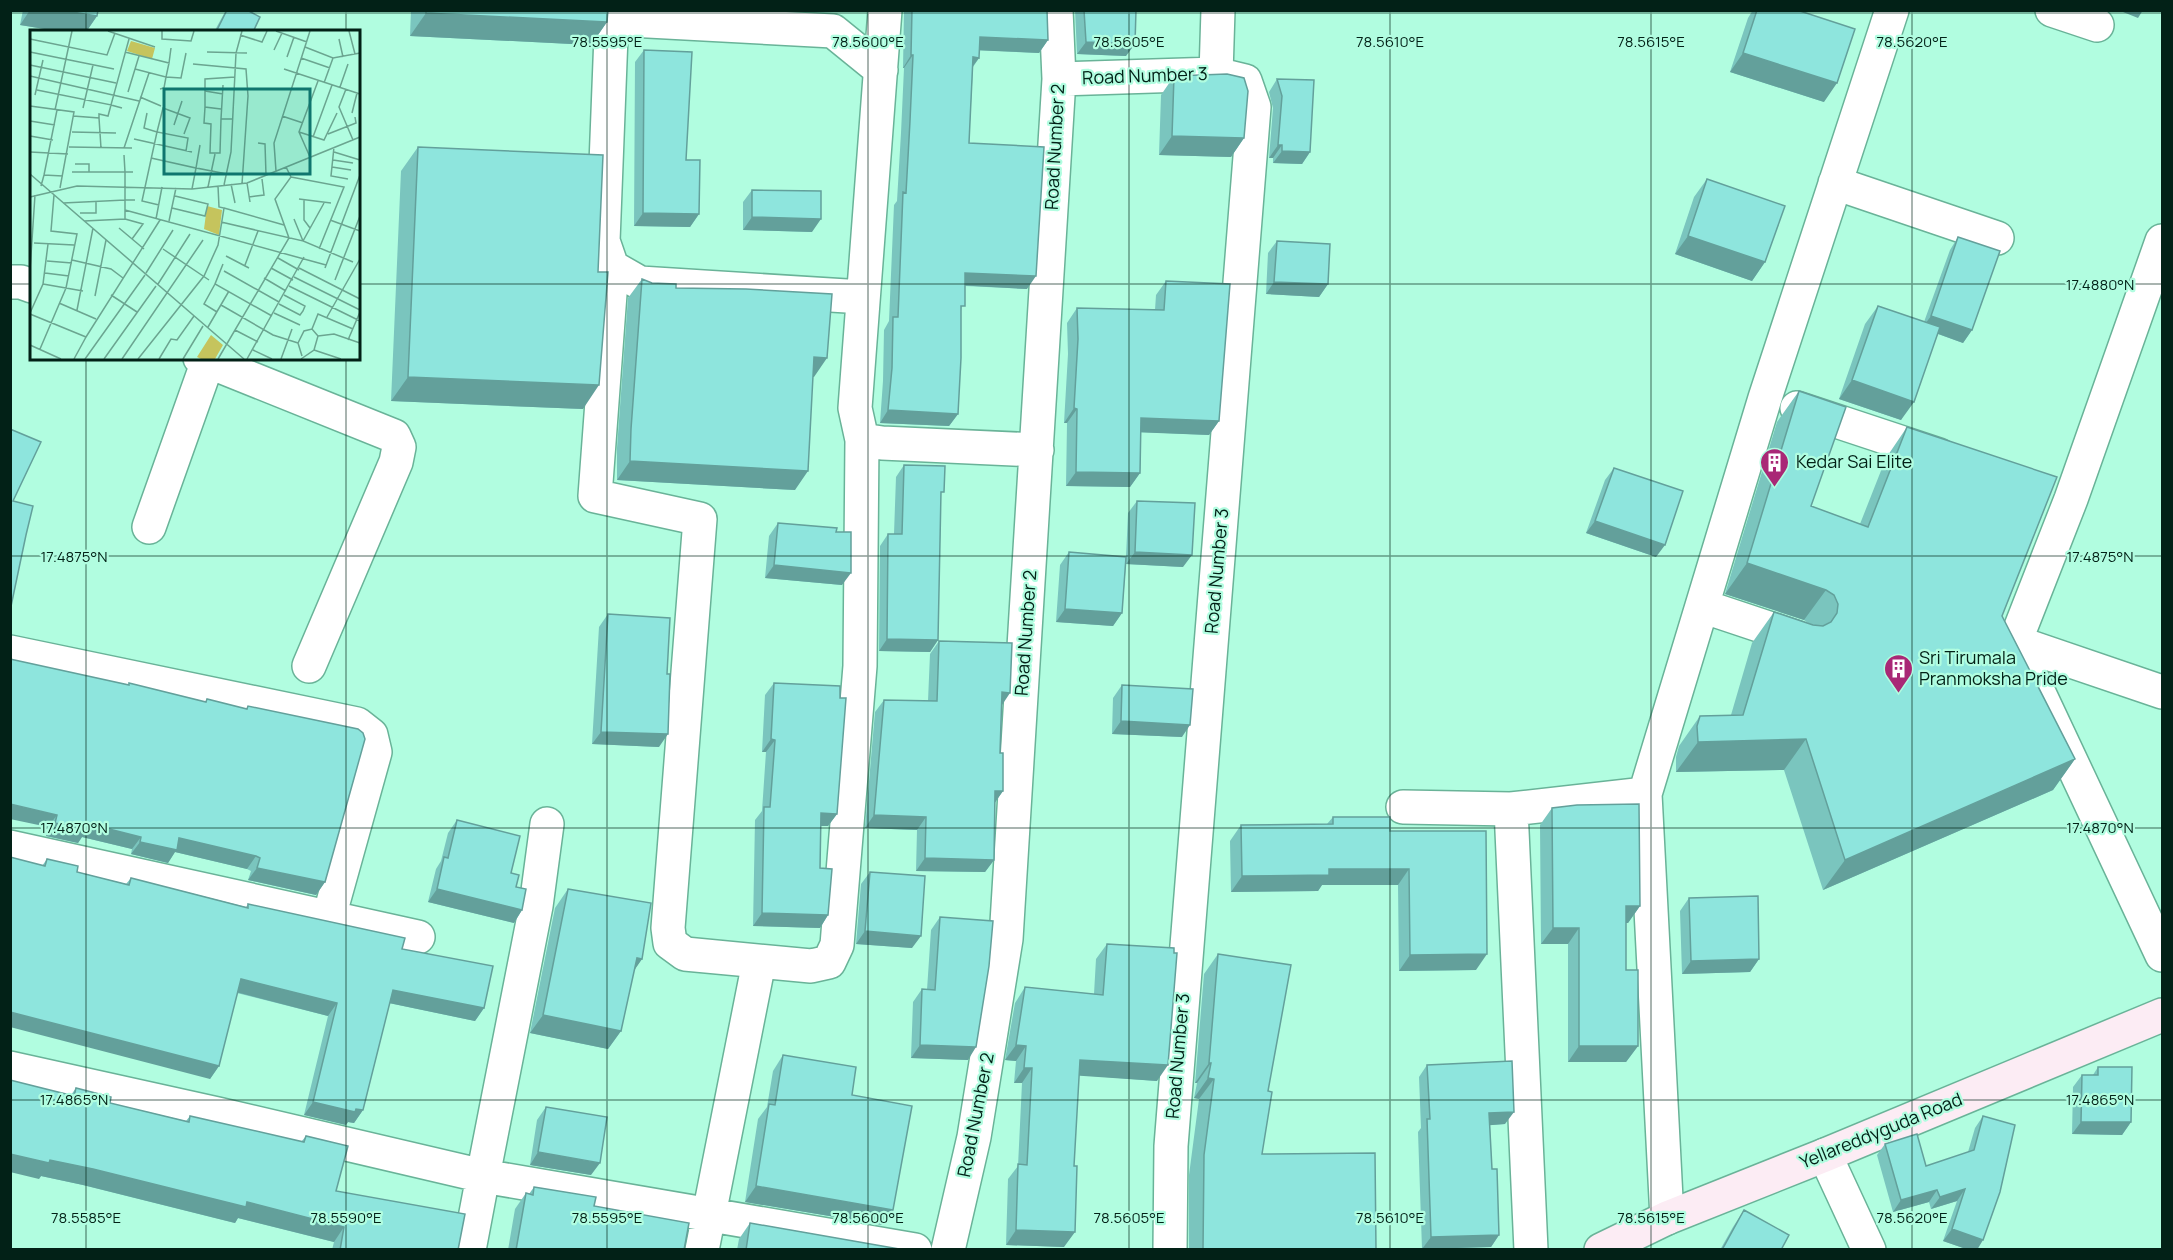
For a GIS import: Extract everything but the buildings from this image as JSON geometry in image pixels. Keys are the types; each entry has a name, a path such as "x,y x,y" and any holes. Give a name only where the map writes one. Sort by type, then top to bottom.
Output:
{"street":[{"path":"881,70 833,31 612,15 603,241 612,267 595,496 700,519 668,928 670,943 685,954 811,966 829,962 837,945 860,666 862,440 855,408 881,70 885,10"},
{"name":"Road Number 2","path":"948,1250 974,1137 1006,939 1059,79 1056,10"},
{"path":"1216,74 1218,10"},
{"path":"1667,1218 1646,794 1766,398 1892,10"},
{"path":"2052,10 2097,25"},
{"name":"Road Number 3","path":"1059,79 1216,74 1245,81 1254,107 1171,1146 1170,1250"},
{"path":"1835,183 1997,238"},
{"path":"2163,241 2060,495 2015,642 2163,955"},
{"path":"612,267 640,283 863,297"},
{"path":"10,282 30,285"},
{"path":"149,527 206,360 394,436 399,447 396,462 309,666"},
{"path":"1766,398 1969,465"},
{"path":"862,440 882,443 1037,450"},
{"path":"1702,606 1798,638"},
{"path":"2015,642 2163,692"},
{"path":"10,652 357,724 371,735 375,752 329,917"},
{"path":"1403,807 1511,808 1646,794"},
{"path":"1511,808 1531,1250"},
{"path":"469,1250 536,906 547,824"},
{"path":"10,847 418,937"},
{"path":"702,1250 759,962"},
{"name":"Yellareddyguda Road","path":"1601,1250 1667,1218 1826,1155 2163,1015"},
{"path":"10,1068 483,1176 915,1250"},
{"path":"1826,1155 1869,1250"}],"place":[{"name":"Kedar Sai Elite","path":"1775,488"},
{"name":"Sri Tirumala Pranmoksha Pride","path":"1898,694"}]}
